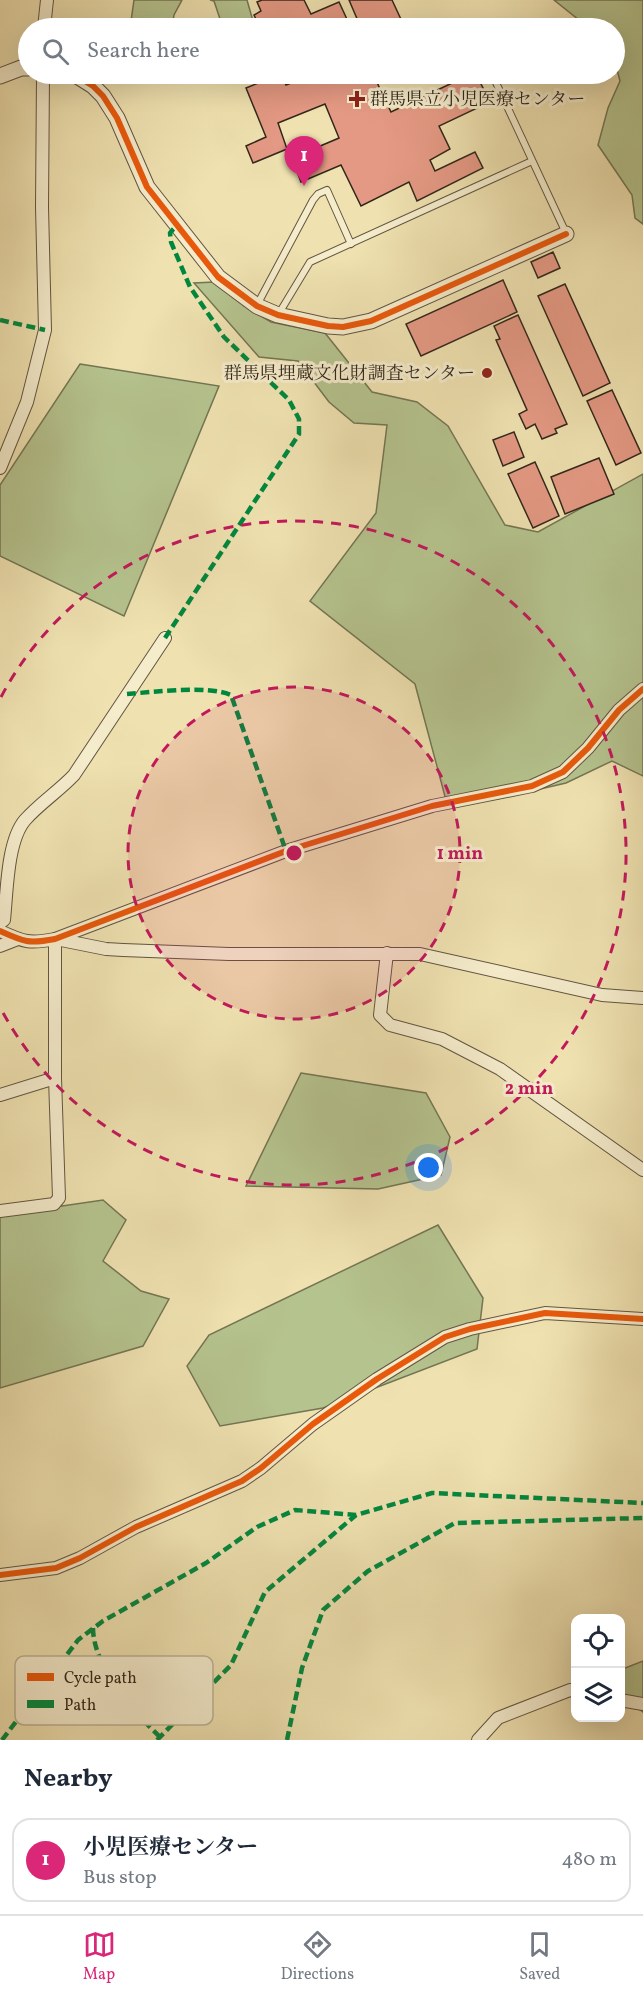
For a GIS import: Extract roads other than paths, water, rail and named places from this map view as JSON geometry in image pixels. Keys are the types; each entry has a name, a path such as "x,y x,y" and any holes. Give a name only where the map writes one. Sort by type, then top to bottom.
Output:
{"street":[{"path":"45,18 47,0"},
{"path":"0,76 18,69"},
{"path":"0,468 27,402 45,330 42,207 43,84"},
{"path":"90,84 104,96 117,118 147,187 218,278 257,306 278,315 343,327 371,321 566,234"},
{"path":"0,923 4,920 12,851 24,821 74,775 165,638"},
{"path":"0,931 25,942 55,939 286,851 432,806 532,786 563,772 588,748 619,710 643,689"},
{"path":"0,946 18,939"},
{"path":"55,939 123,950 229,954 420,954 602,995 643,998"},
{"path":"0,1211 54,1204 59,1198 55,1078 55,939"},
{"path":"387,953 380,1015 390,1024 442,1039 500,1069 643,1170"},
{"path":"0,1095 55,1078"},
{"path":"0,1575 56,1568 80,1558 136,1527 242,1481 340,1404 445,1337 470,1329 545,1313 643,1319"},
{"path":"478,1740 498,1718 571,1690"},
{"path":"625,1701 643,1704"}],"lane":[{"path":"497,84 566,234"},
{"path":"278,315 310,262 532,161"},
{"path":"257,306 318,194 327,190 351,243"}],"place":[{"name":"群馬県立小児医療センター","path":"357,99"},
{"name":"小児医療センター","path":"304,186"},
{"name":"群馬県埋蔵文化財調査センター","path":"487,373"}]}
